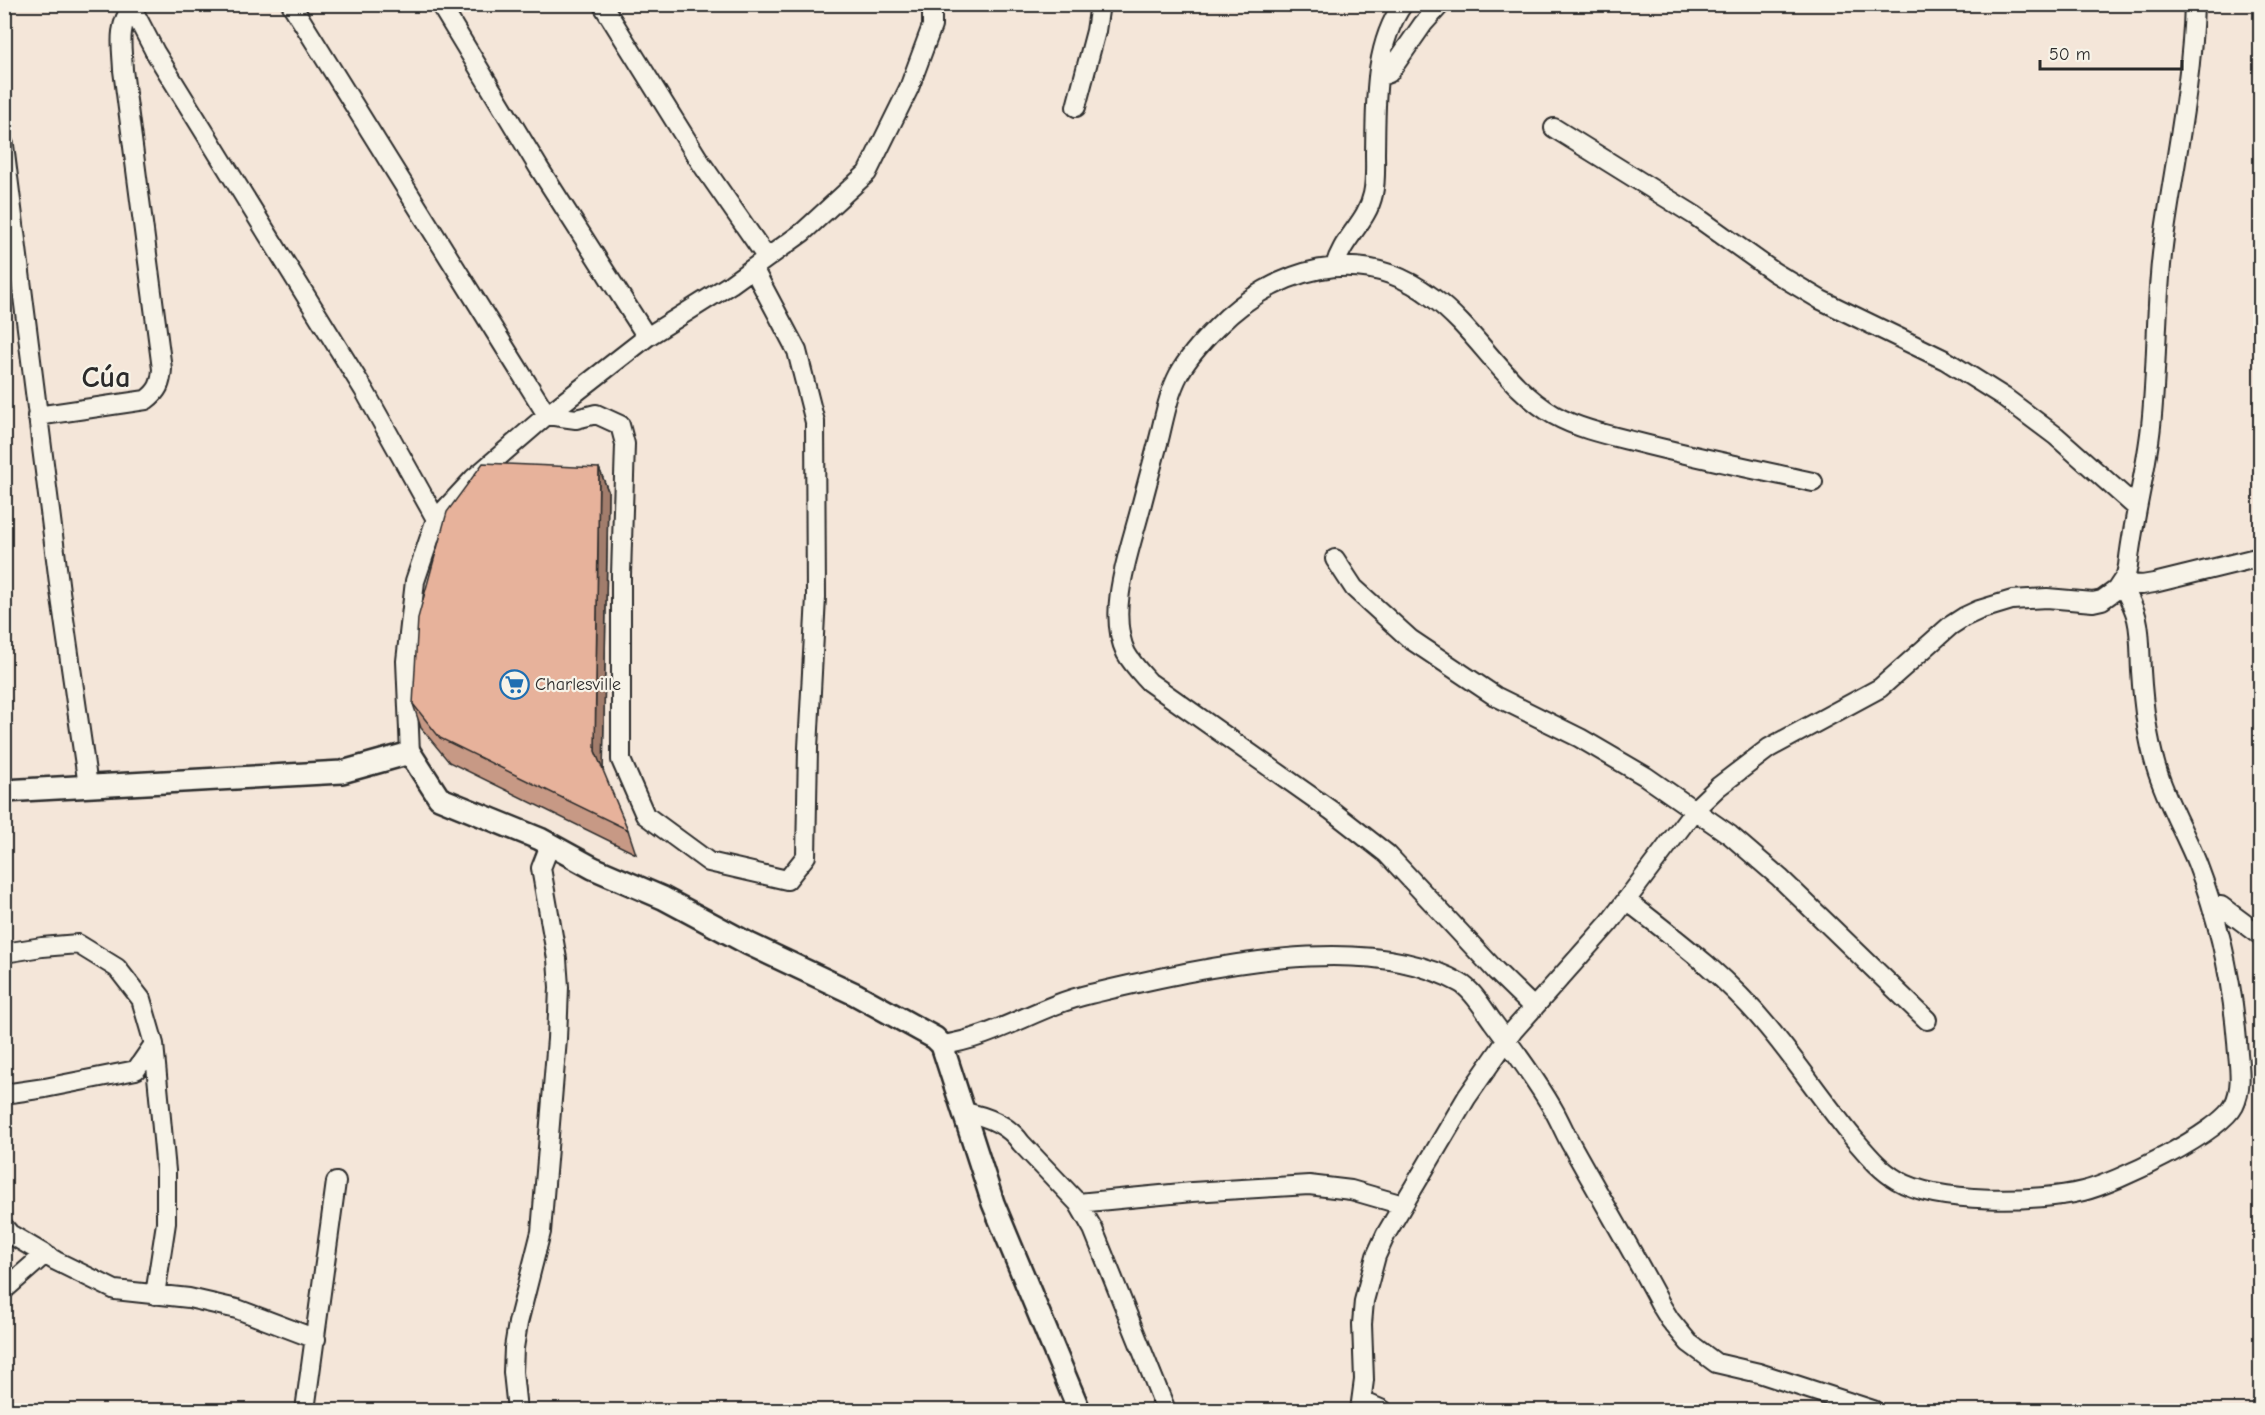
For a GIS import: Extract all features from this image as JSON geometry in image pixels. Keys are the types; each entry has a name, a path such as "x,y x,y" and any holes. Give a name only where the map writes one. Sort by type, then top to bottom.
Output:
{"street":[{"path":"291,4 548,415 576,419 596,414 620,425 625,444 621,575 621,760 645,815 709,861 787,880 806,856 810,700 816,597 815,422 797,351 760,263 602,4"},
{"path":"440,4 539,168 647,337"},
{"path":"932,4 932,26 909,88 867,173 803,232 647,337 548,415 474,478 436,519 415,581 406,661 410,753 439,798 550,844 593,868 663,898 748,944 855,994 935,1038 942,1045 993,1203 1079,1410"},
{"path":"1076,107 1096,31 1100,4"},
{"path":"1335,267 1337,256 1367,215 1373,195 1378,77 1389,31 1403,4"},
{"path":"1378,77 1389,73 1423,24 1441,4"},
{"path":"1383,1410 1361,1406 1365,1352 1362,1324 1368,1279 1379,1249 1467,1097 1507,1040 1609,923 1695,809 1734,773 1768,748 1880,688 1950,626 1964,617 1994,604 2030,598 2070,598 2094,602 2109,596 2121,583 2128,566 2151,427 2156,361 2157,295 2164,232 2193,46 2194,4"},
{"path":"131,6 155,52 364,390 436,519"},
{"path":"37,416 146,400 155,393 161,383 162,369 123,69 121,33 124,19 131,6"},
{"path":"1554,128 1694,215 1774,272 1821,300 1871,322 1945,360 2004,397 2056,436 2136,507"},
{"path":"4,145 37,416 88,786"},
{"path":"1534,1008 1496,971 1387,854 1332,811 1149,682 1132,663 1122,642 1117,609 1164,413 1180,374 1202,343 1246,301 1284,279 1305,272 1335,267 1364,268 1398,277 1431,295 1462,324 1524,393 1544,409 1571,423 1664,449 1813,482"},
{"path":"2121,583 2142,585 2154,583 2260,557"},
{"path":"1335,559 1354,588 1410,639 1495,696 1580,738 1645,776 1730,835 1780,878 1927,1020"},
{"path":"1626,900 1699,958 1750,1007 1796,1062 1836,1118 1879,1167 1898,1181 1924,1192 2019,1199 2065,1196 2110,1183 2139,1170 2216,1126 2232,1110 2240,1086 2235,1016 2212,906 2196,861 2164,791 2154,760 2146,722 2137,620 2121,583"},
{"path":"4,791 342,772 410,753"},
{"path":"517,1410 513,1372 514,1348 542,1223 557,1039 559,987 541,868 550,844"},
{"path":"2212,906 2221,906 2260,934"},
{"path":"4,953 78,944 117,968 141,999 154,1044 166,1171 166,1223 155,1295"},
{"path":"942,1045 959,1043 989,1034 1082,996 1194,972 1320,956 1365,958 1428,968 1463,984 1507,1040 1554,1110 1571,1145 1670,1320 1689,1343 1716,1363 1759,1373 1873,1410"},
{"path":"4,1094 136,1070 154,1044"},
{"path":"964,1112 992,1120 1015,1133 1021,1143 1078,1203 1094,1229 1106,1256 1166,1410"},
{"path":"305,1410 336,1182"},
{"path":"1078,1203 1169,1194 1310,1185 1350,1190 1403,1205"},
{"path":"4,1227 10,1234 45,1254 116,1290 189,1298 237,1309 316,1339"},
{"path":"4,1290 45,1254"}],"building":[{"name":"Charlesville","path":"483,463 599,468 595,751 628,830 440,738 413,704 418,618 447,512"}],"place":[{"name":"Charlesville","path":"514,684"}],"district":[{"name":"Cúa","path":"106,377"}]}
